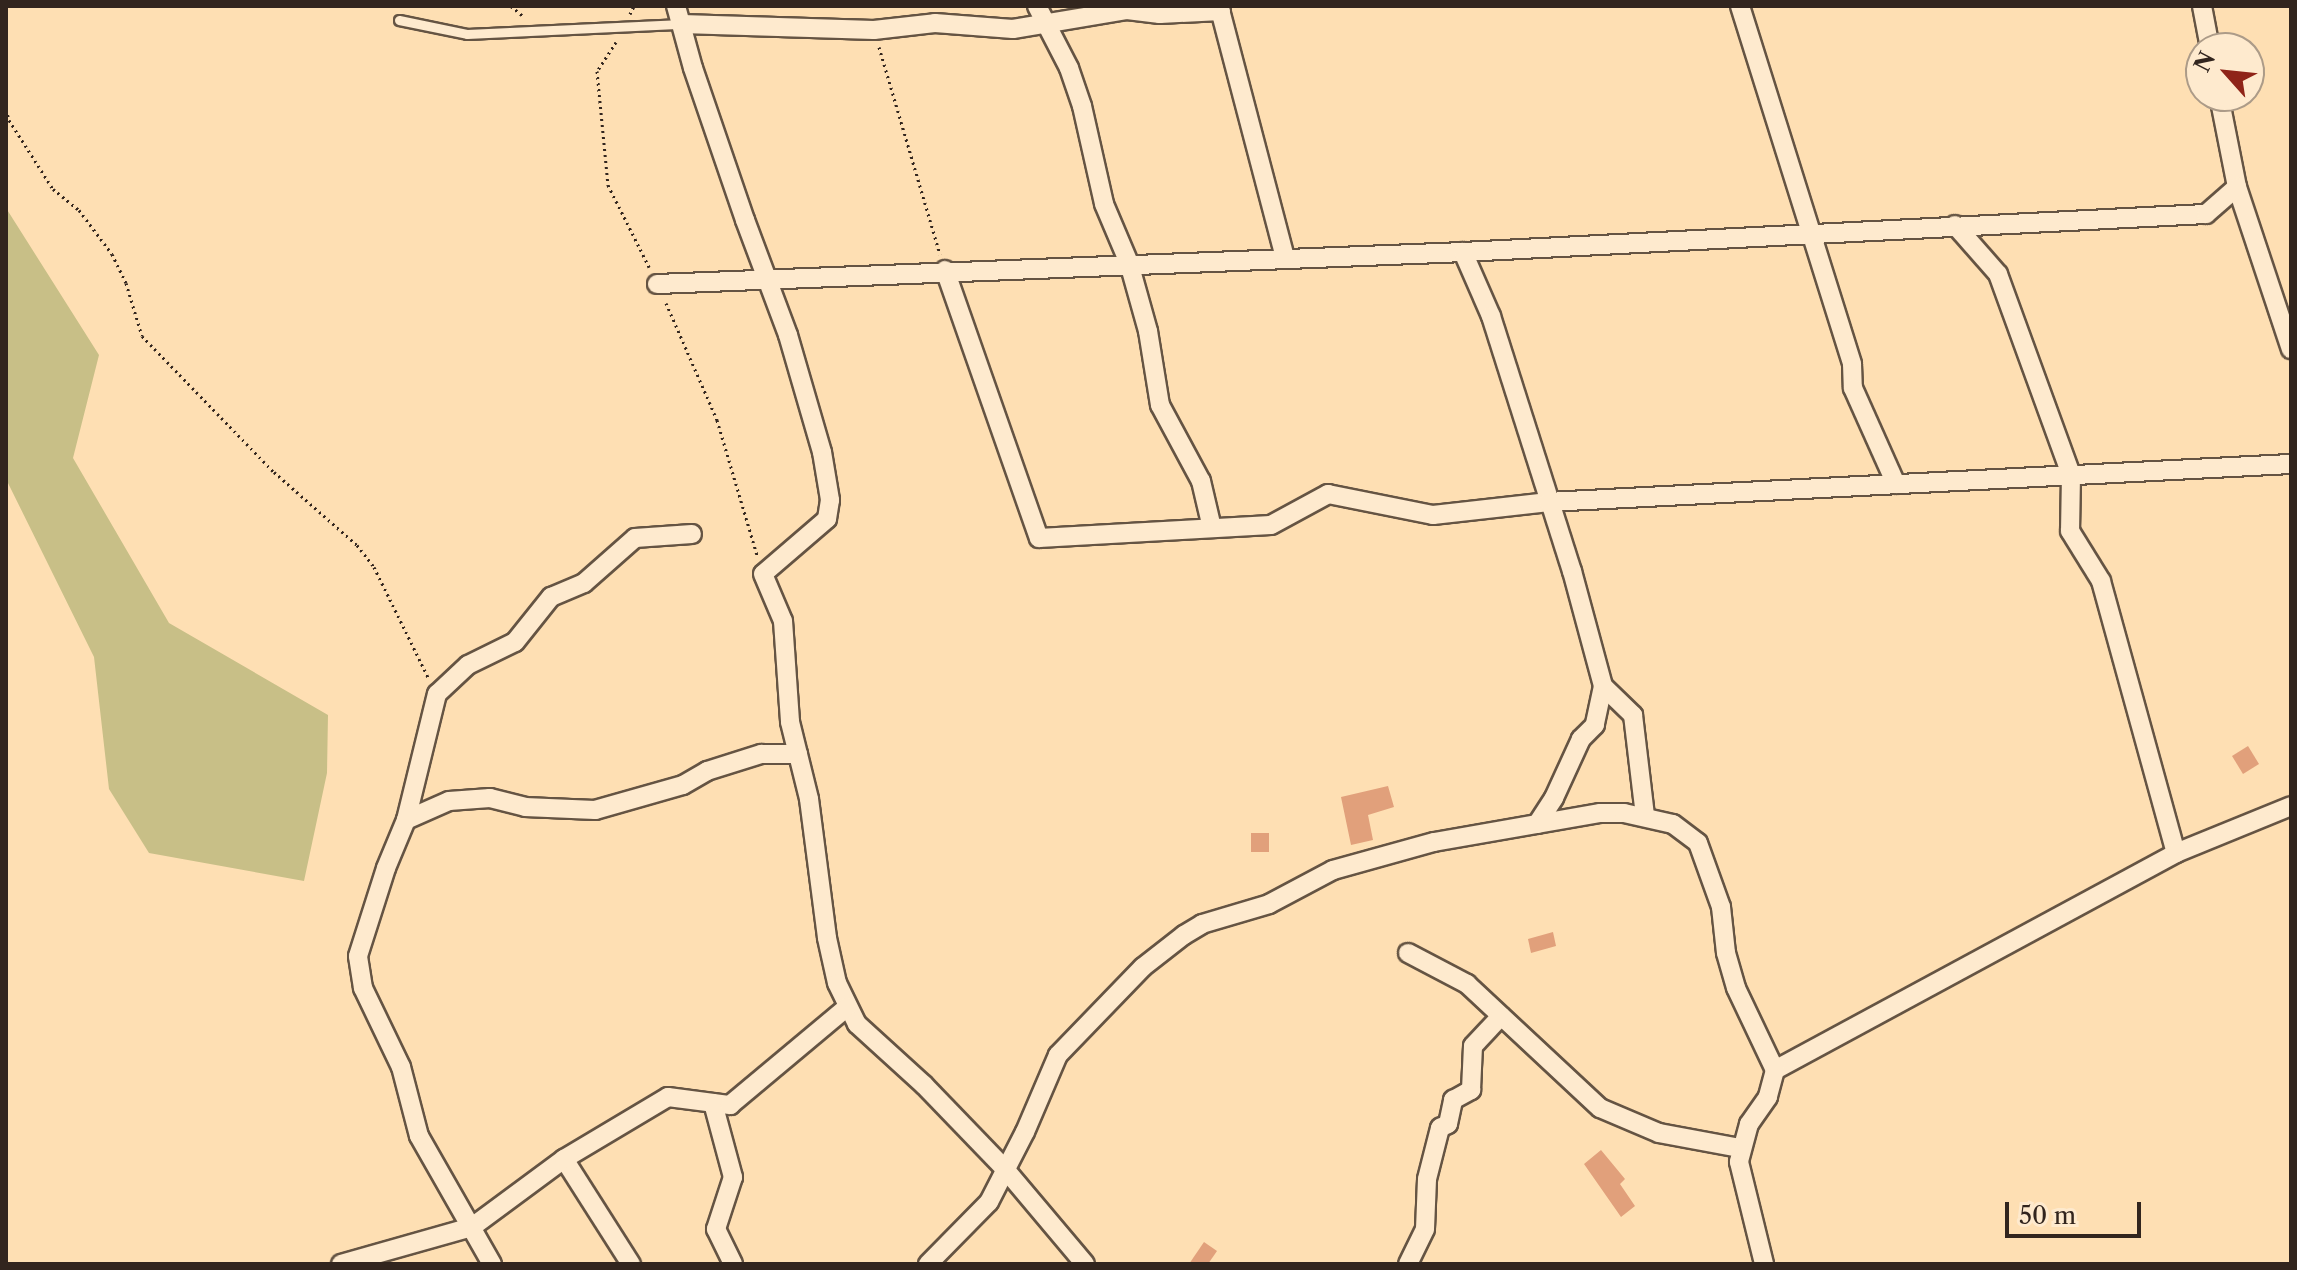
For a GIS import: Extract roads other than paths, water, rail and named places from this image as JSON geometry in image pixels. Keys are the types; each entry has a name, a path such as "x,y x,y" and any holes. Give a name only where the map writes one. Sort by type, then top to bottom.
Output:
{"street":[{"path":"1740,6 1852,364 1853,388 1896,484"},
{"path":"2202,6 2207,32"},
{"path":"1085,1264 1005,1169 924,1085 857,1024 847,1007 827,938 813,821 790,722 783,621 763,574 827,519 830,500 808,403 693,68 679,15 874,30 935,23 1013,29 1041,14 1127,10 1160,14 1220,8 1285,258"},
{"path":"1041,14 1069,68 1082,106 1104,204 1129,263 1148,331 1160,405 1201,481 1212,528"},
{"path":"2222,112 2237,187 2291,349"},
{"path":"657,284 945,270 1463,252 2206,214 2237,187"},
{"path":"1955,225 1998,274 2071,475 2070,531 2101,581 2176,853"},
{"path":"1463,252 1491,316 1572,571 1603,686 1595,725 1581,739 1554,798 1537,824"},
{"path":"945,270 1039,538 1271,525 1328,494 1433,515 1548,502 2291,464"},
{"path":"492,1264 445,1187 419,1136 401,1067 363,988 358,956 386,868 406,820 437,694 468,665 515,642 551,597 584,583 628,542 635,538 692,534"},
{"path":"1603,686 1633,715 1645,816"},
{"path":"406,820 449,801 490,798 525,807 595,810 683,785 707,771 761,754 798,754"},
{"path":"1775,1070 2176,853 2291,806"},
{"path":"928,1264 979,1216 1025,1132 1058,1055 1143,967 1184,935 1202,924 1269,904 1333,870 1434,842 1600,813 1645,816 1673,824 1698,843 1721,907 1726,953 1736,988 1775,1070 1768,1097 1749,1124 1740,1148 1743,1185 1764,1264"},
{"path":"1408,953 1467,984 1600,1108 1659,1133 1740,1148"},
{"path":"341,1264 472,1227 564,1159 668,1097 730,1105 847,1007"},
{"path":"1408,1264 1425,1229 1427,1179 1440,1128 1448,1124 1453,1100 1471,1090 1473,1046 1501,1016"},
{"path":"713,1103 733,1177 716,1229 733,1264"},
{"path":"564,1159 631,1264"}],"lane":[{"path":"399,20 467,34 679,15"}]}
